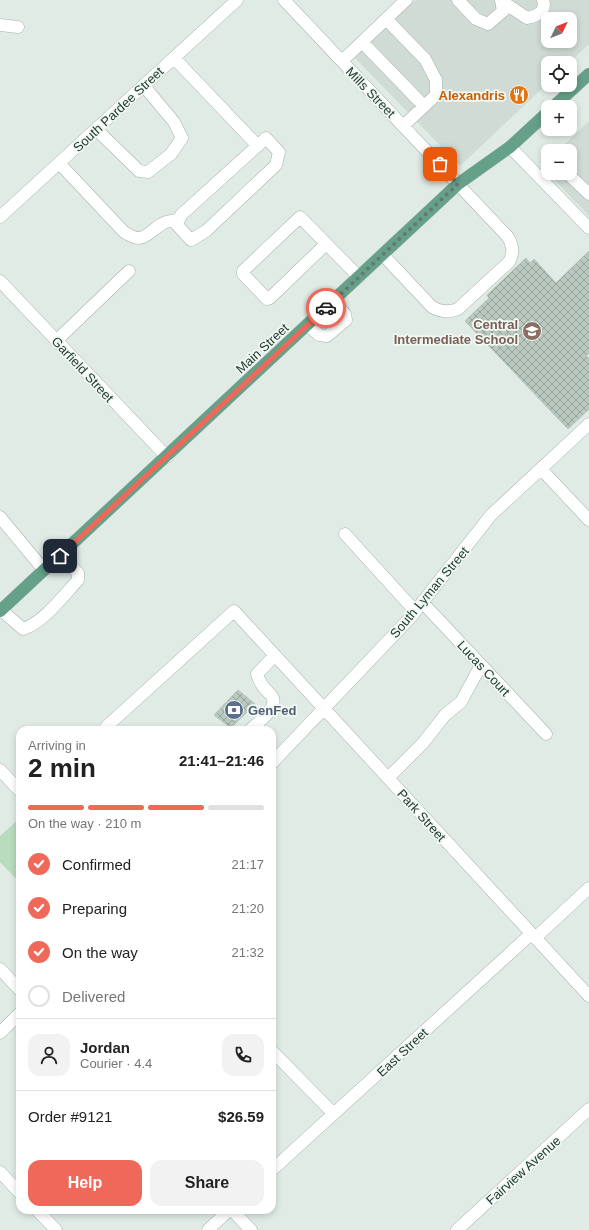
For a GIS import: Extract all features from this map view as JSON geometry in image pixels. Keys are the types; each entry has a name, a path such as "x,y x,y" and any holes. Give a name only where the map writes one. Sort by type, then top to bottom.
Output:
{"main road":[{"path":"561,100 589,74"},
{"name":"Main Street","path":"1,610 167,457 458,184 510,147 541,118"}],"street":[{"name":"South Pardee Street","path":"0,217 237,0"},
{"name":"Mills Street","path":"284,0 508,237 513,245 513,254 509,262 458,309 445,312 432,307 383,255"},
{"path":"342,61 406,0"},
{"path":"458,0 476,19 488,24 503,10 502,1"},
{"path":"502,1 527,18 535,16 543,11 545,6 543,0"},
{"path":"386,19 425,59 436,80 436,95 403,126"},
{"path":"0,25 18,27"},
{"path":"362,42 424,106"},
{"path":"174,58 258,146"},
{"path":"96,129 139,171 148,172 171,154 182,138 174,122 144,86"},
{"path":"59,163 124,232 134,238 144,238 163,223 177,220 266,138 279,152 276,165 206,231 191,240 177,225 177,220"},
{"path":"510,147 587,221"},
{"path":"574,180 589,194"},
{"path":"326,244 270,298 267,299 243,274 243,271 300,217 359,277"},
{"path":"56,341 128,271"},
{"name":"Garfield Street","path":"0,281 167,457"},
{"path":"308,325 323,336 327,336 346,320 345,314 333,301"},
{"name":"South Lyman Street","path":"276,759 419,607 491,515 589,424"},
{"path":"541,469 588,518"},
{"path":"0,517 44,570"},
{"name":"Lucas Court","path":"345,534 480,665 546,734"},
{"path":"1,610 23,629 30,627 42,617 78,580 78,573 60,556"},
{"name":"Park Street","path":"107,726 234,611 589,996"},
{"path":"254,726 273,707 274,702 272,697 259,683 257,674 275,655"},
{"path":"388,778 423,743 445,715 461,702 480,665"},
{"path":"0,770 16,787"},
{"name":"East Street","path":"276,1166 533,936 589,888"},
{"path":"0,969 16,986"},
{"path":"0,1033 16,1017"},
{"path":"276,1055 333,1114"},
{"name":"Fairview Avenue","path":"457,1230 589,1109"},
{"path":"0,1172 16,1189"},
{"path":"40,1214 56,1230"},
{"path":"208,1230 225,1214"},
{"path":"236,1214 251,1230"}],"shaded area":[{"path":"415,0 589,0 589,44 576,56 541,56 541,90 460,166 355,58"},
{"path":"589,121 589,216 554,180 577,180 577,144 565,144 574,136 577,136 577,133"}],"green space":[{"path":"16,822 16,879 0,862 0,836"}],"building":[{"name":"Central Intermediate School","path":"589,251 589,353 586,356 589,358 589,409 568,429 465,321 489,298 487,295 526,258 530,263 534,259 556,283"},
{"name":"GenFed","path":"238,690 255,704 233,726 228,726 214,715"}],"way so far":[{"path":"326,308 458,184 440,164"}],"place":[{"name":"Alexandris","path":"519,95"},
{"name":"Central Intermediate School","path":"532,331"},
{"name":"GenFed","path":"234,710"}],"route":[{"path":"60,556 326,308"}]}
